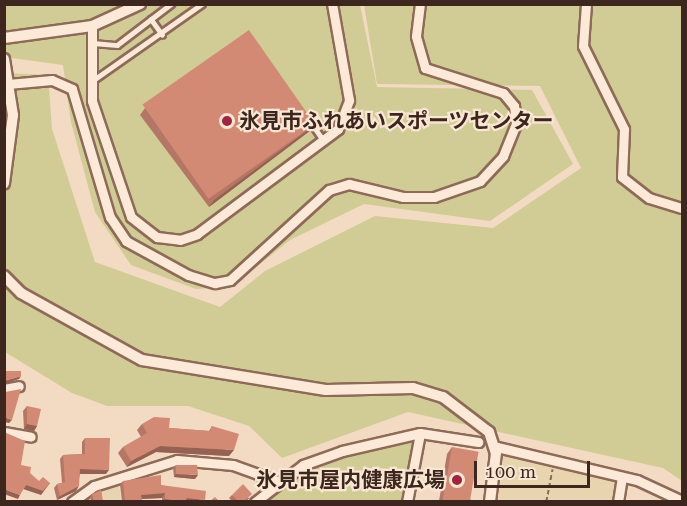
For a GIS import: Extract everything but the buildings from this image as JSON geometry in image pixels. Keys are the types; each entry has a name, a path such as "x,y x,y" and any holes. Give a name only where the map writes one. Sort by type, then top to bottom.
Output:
{"street":[{"path":"4,38 93,26 140,4"},
{"path":"93,26 92,100 131,217 157,237 180,240 197,234 338,129 350,100 332,4"},
{"path":"8,84 52,80 72,89 110,217 126,242 188,275 222,282 329,190 349,184 403,197 434,197 480,181 503,156 515,131 514,106 503,93 425,68 416,36 420,4"},
{"path":"586,4 583,46 624,129 622,177 650,198 682,208"},
{"path":"4,59 13,140 4,183"},
{"path":"4,276 21,293 142,360 327,390 413,388 443,397 489,432 496,453 490,501"},
{"path":"4,389 20,386"},
{"path":"4,432 31,437"},
{"path":"255,501 312,460 420,433 478,442"},
{"path":"407,501 420,433"},
{"path":"497,447 622,477 682,501"},
{"path":"72,501 94,486 177,460 233,465 280,482"},
{"path":"618,501 622,477"}],"lane":[{"path":"93,43 117,45 171,4"},
{"path":"92,81 202,4"},
{"path":"151,19 162,34"},
{"path":"305,113 324,141"}],"path":[{"path":"546,501 554,460"}],"shaded area":[{"path":"4,5 360,5 377,87 532,90 573,164 490,221 364,204 290,240 231,287 196,289 131,265 95,212 71,122 63,65 5,57"},
{"path":"364,5 682,5 682,481 663,468 408,412 282,458 249,426 188,406 107,406 72,393 5,352 5,73 48,75 52,129 95,262 220,307 265,271 375,216 493,228 581,168 540,86 377,84"},
{"path":"404,439 413,442 403,501 262,502 331,457"},
{"path":"504,452 618,479 614,501 498,502"},
{"path":"119,485 121,501 101,501 99,488"}],"place":[{"name":"氷見市ふれあいスポーツセンター","path":"227,121"},
{"name":"氷見市屋内健康広場","path":"457,480"}]}
